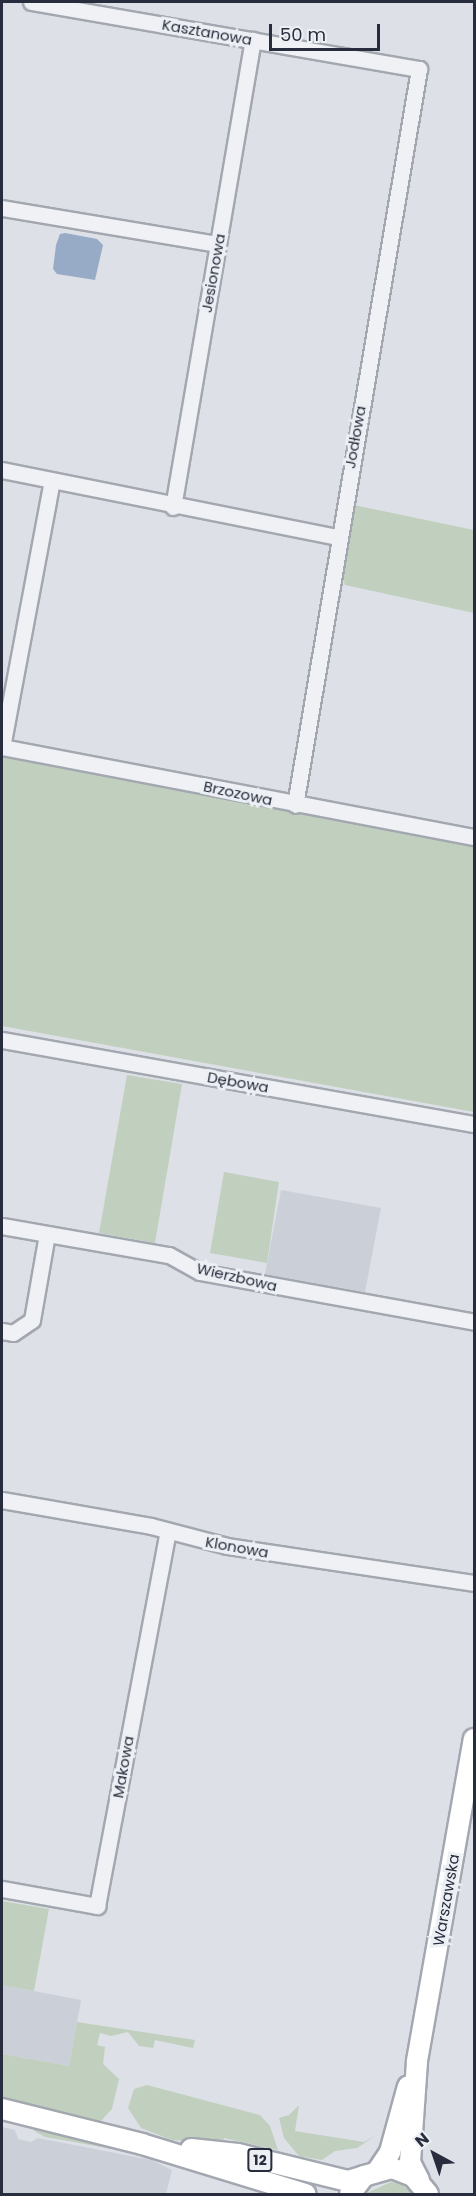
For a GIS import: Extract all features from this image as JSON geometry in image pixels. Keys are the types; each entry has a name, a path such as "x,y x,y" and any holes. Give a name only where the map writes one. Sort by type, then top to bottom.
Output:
{"main road":[{"name":"Warszawska","path":"423,2187 410,2162 417,2061 474,1739"},
{"name":"Warszawska","path":"350,2194 390,2152 417,2061"},
{"name":"12","path":"2,2109 142,2144 306,2194"},
{"name":"12","path":"142,2144 238,2154 348,2181 371,2173 400,2170 423,2187"}],"street":[{"name":"Kasztanowa","path":"31,2 419,69"},
{"name":"Jesionowa","path":"173,507 253,40"},
{"name":"Jodłowa","path":"295,805 336,575 337,537 419,69"},
{"path":"2,207 218,244"},
{"path":"2,470 173,507 337,537"},
{"path":"2,747 52,482"},
{"name":"Brzozowa","path":"2,747 295,805 474,837"},
{"name":"Dębowa","path":"2,1040 474,1124"},
{"name":"Wierzbowa","path":"2,1226 169,1255 200,1272 474,1322"},
{"path":"2,1331 13,1333 32,1320 47,1234"},
{"name":"Klonowa","path":"2,1500 168,1531 227,1546 474,1583"},
{"name":"Makowa","path":"2,1889 98,1906 168,1531"}],"shaded area":[{"path":"281,1190 381,1208 365,1292 265,1274"},
{"path":"2,1985 81,2000 69,2066 2,2054"},
{"path":"2,2127 15,2130 18,2139 31,2142 38,2138 151,2160 172,2170 166,2194 2,2194"}],"green space":[{"path":"349,504 474,530 474,613 345,585 339,568"},
{"path":"2,757 474,847 474,1112 2,1026"},
{"path":"127,1075 182,1084 155,1243 99,1233"},
{"path":"224,1172 279,1182 267,1263 210,1253"},
{"path":"2,1901 49,1909 34,1991 2,1985"},
{"path":"77,2022 195,2040 193,2048 155,2040 153,2048 139,2046 128,2032 111,2036 100,2033 97,2045 105,2047 103,2064 119,2079 112,2109 100,2122 2,2101 2,2054 69,2066"},
{"path":"147,2085 260,2115 270,2126 278,2150 224,2138 223,2143 172,2140 141,2128 128,2108 134,2089"},
{"path":"299,2105 295,2131 364,2142 375,2136 357,2148 335,2151 322,2160 299,2156 284,2138 279,2118 289,2115"},
{"path":"37,2126 147,2155 45,2137 34,2131"},
{"path":"391,2182 401,2184 413,2194 367,2193"}],"water":[{"path":"60,234 97,239 103,245 95,280 57,274 53,269 56,245"}]}
